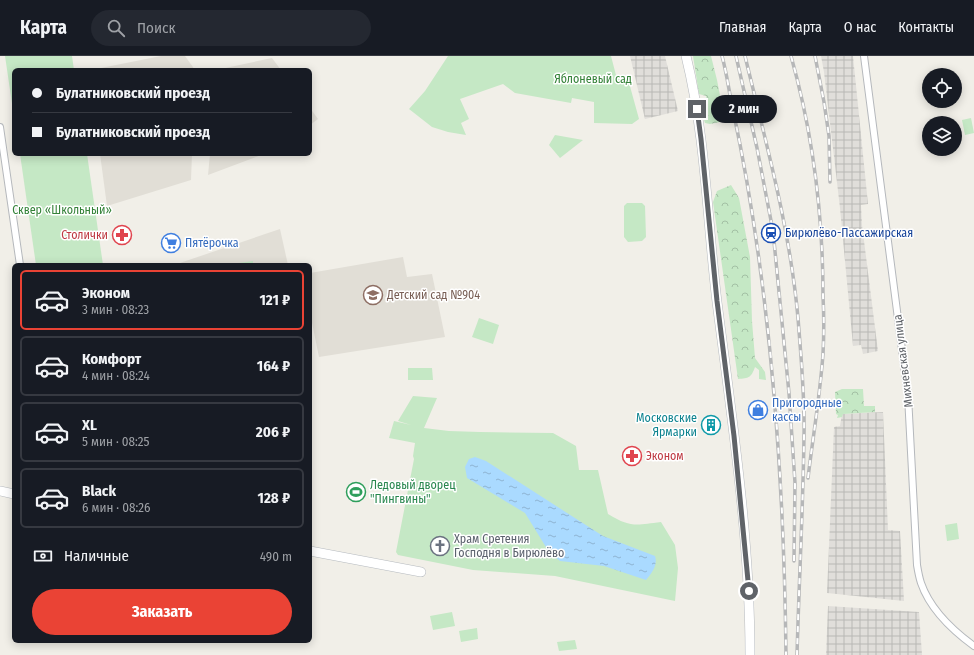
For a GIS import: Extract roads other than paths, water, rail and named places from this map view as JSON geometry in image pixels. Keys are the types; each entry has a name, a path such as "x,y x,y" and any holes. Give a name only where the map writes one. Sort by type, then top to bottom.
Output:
{"street":[{"path":"686,56 694,93 701,139 717,301 736,455 747,567 750,655"},
{"name":"Михневская улица","path":"864,56 908,396 917,565 920,582 931,603 946,622 974,646"},
{"path":"0,127 20,263"},
{"path":"0,491 12,494"},
{"path":"312,551 421,572"}],"water":[{"path":"475,457 486,461 603,536 655,556 656,563 652,572 646,580 604,566 560,561 549,552 525,513 467,478 465,467 469,459"}],"railway":[{"path":"722,56 746,177 766,313 773,381 782,518 786,655"},
{"path":"736,56 757,148 773,231 789,393 795,483 794,561"},
{"path":"745,56 783,219 798,318 804,421 797,655"},
{"path":"791,56 799,85 811,145 819,205 823,266 823,354 808,478"},
{"path":"815,56 829,136 830,182"}],"place":[{"name":"Бирюлёво-Пассажирская","path":"771,233"},
{"name":"Столички","path":"122,235"},
{"name":"Пятёрочка","path":"171,243"},
{"name":"Детский сад №904","path":"373,295"},
{"name":"Пригородные кассы","path":"758,410"},
{"name":"Московские Ярмарки","path":"711,425"},
{"name":"Эконом","path":"632,456"},
{"name":"Ледовый дворец \"Пингвины\"","path":"356,492"},
{"name":"Храм Сретения Господня в Бирюлёво","path":"440,546"}],"park label":[{"name":"Яблоневый сад","path":"593,79"},
{"name":"Сквер «Школьный»","path":"62,210"}]}
